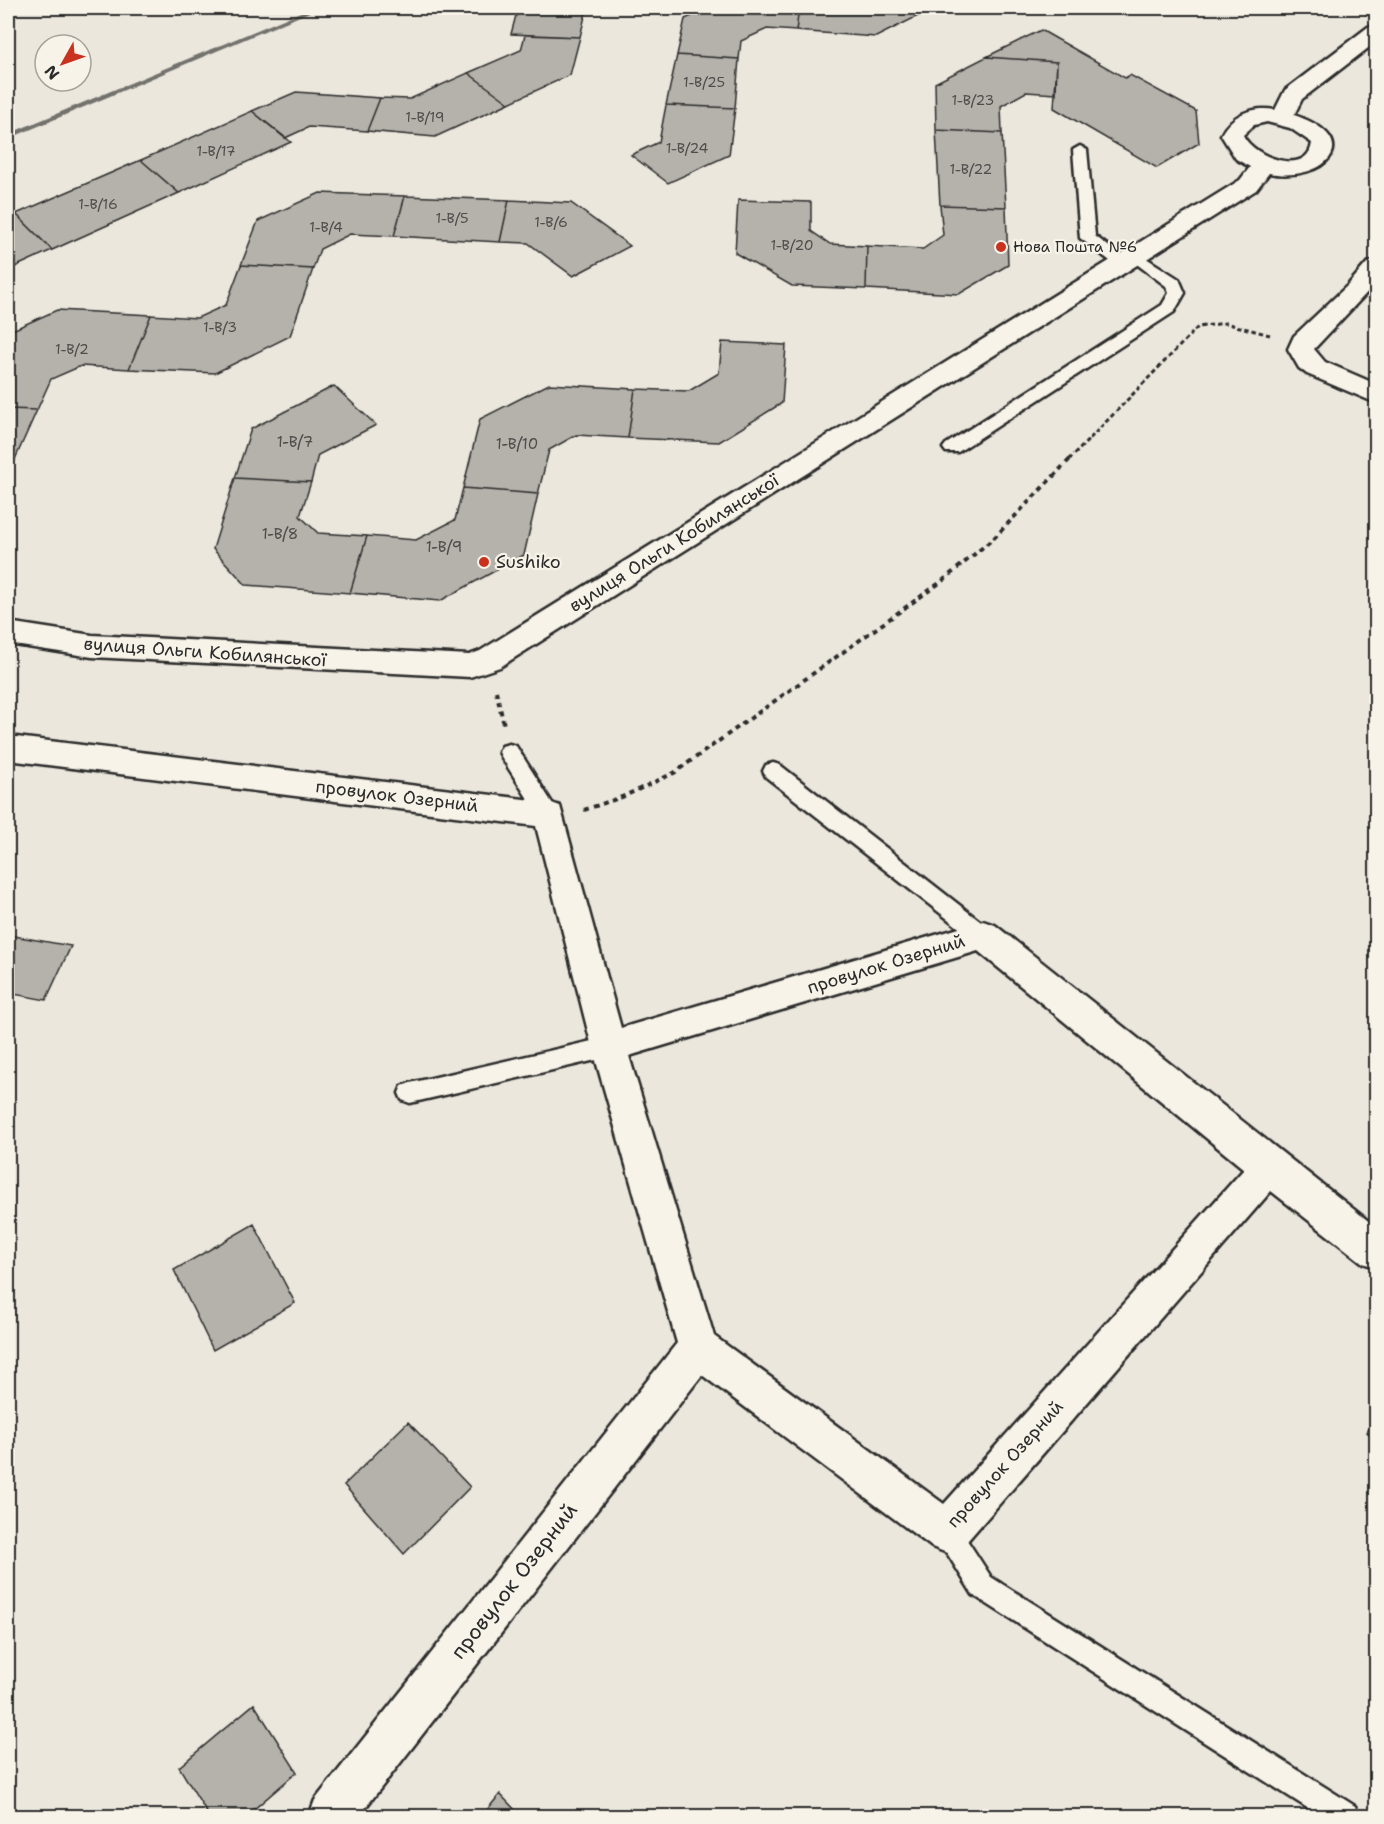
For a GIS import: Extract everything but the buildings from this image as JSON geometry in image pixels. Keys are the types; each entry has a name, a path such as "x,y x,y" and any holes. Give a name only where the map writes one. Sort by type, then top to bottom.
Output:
{"street":[{"path":"1282,117 1293,95 1377,32"},
{"path":"1261,116 1282,117 1296,120 1317,134 1322,142 1322,150 1317,158 1308,164 1287,167 1264,164 1240,152 1232,135 1243,121 1261,116"},
{"name":"вулиця Ольги Кобилянської","path":"8,633 92,646 449,667 470,666 490,659 1248,185 1264,164"},
{"path":"1377,268 1357,291 1303,342 1301,349 1308,362 1316,368 1377,394"},
{"name":"провулок Озерний","path":"8,748 549,815"},
{"path":"549,815 609,1047 698,1348"},
{"name":"провулок Озерний","path":"609,1047 983,935 1269,1167 1377,1250"},
{"name":"провулок Озерний","path":"331,1816 698,1348 947,1532 1269,1167"}],"lane":[{"path":"952,448 1168,308 1175,301 1177,294 1173,283 1088,238 1080,150"},
{"path":"509,752 549,815"},
{"path":"773,771 983,935"},
{"path":"410,1093 609,1047"},
{"path":"947,1532 982,1586 1346,1816"}],"path":[{"path":"549,815 595,808 674,772 941,582 994,538 1198,327 1214,324 1246,328 1301,349"},
{"path":"490,659 509,752"}],"waterway":[{"path":"8,137 315,8"}],"place":[{"name":"Нова Пошта №6","path":"1001,247"},
{"name":"Sushiko","path":"484,562"}]}
